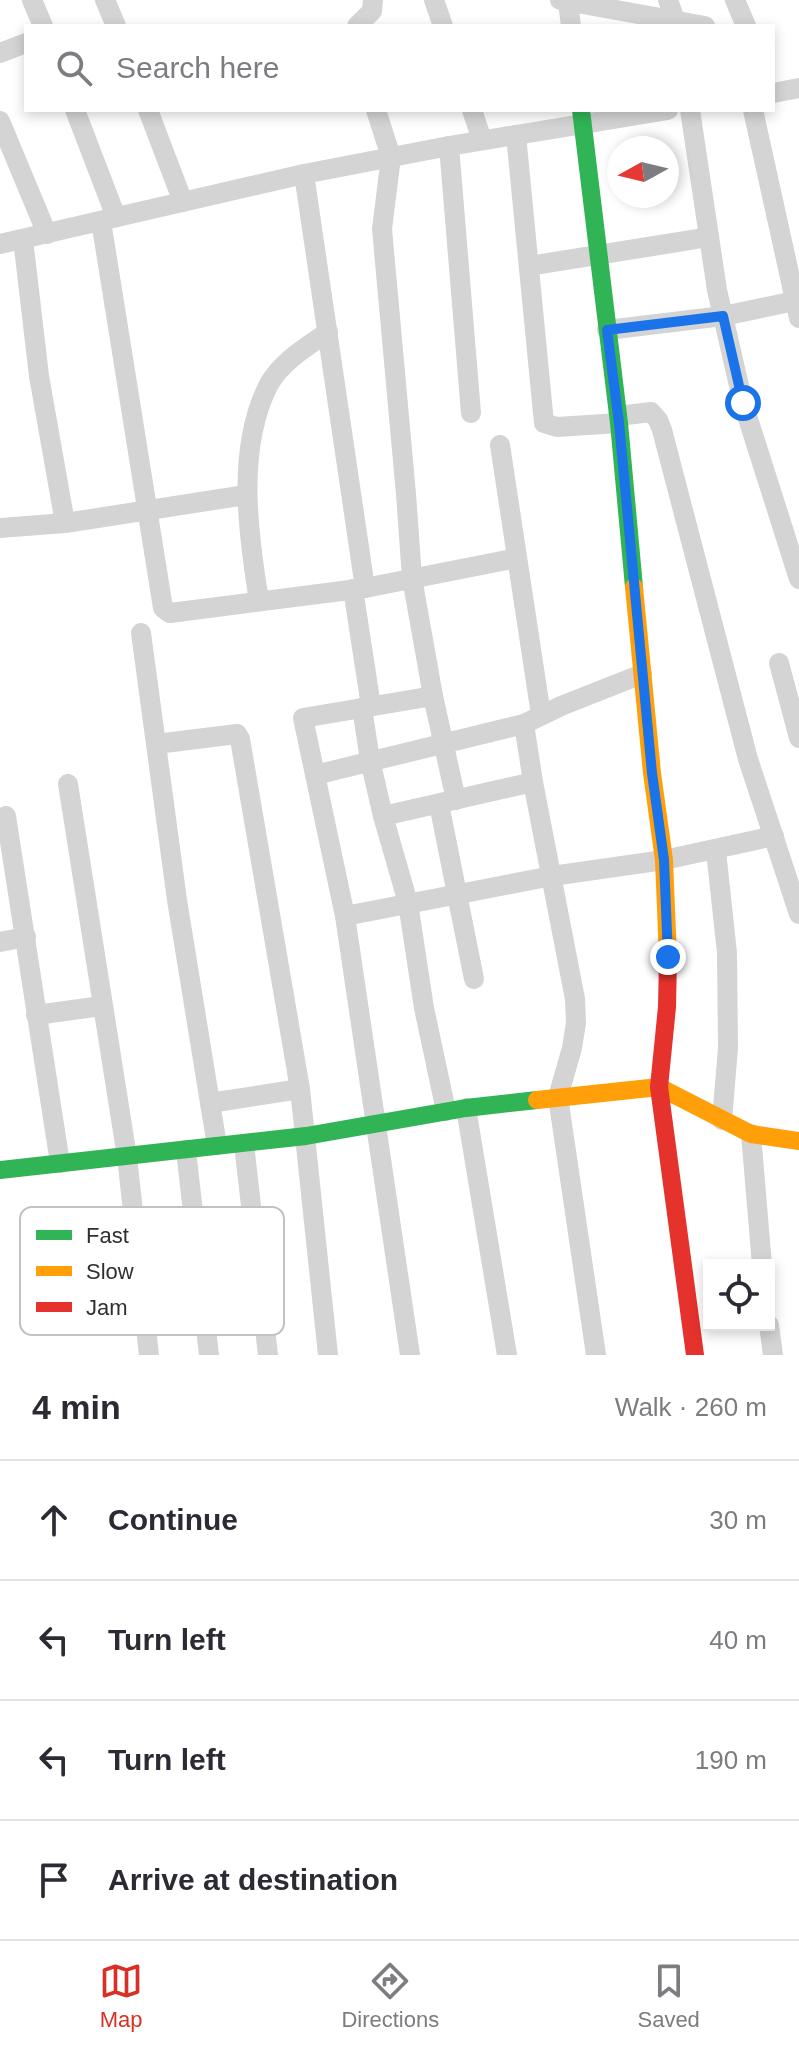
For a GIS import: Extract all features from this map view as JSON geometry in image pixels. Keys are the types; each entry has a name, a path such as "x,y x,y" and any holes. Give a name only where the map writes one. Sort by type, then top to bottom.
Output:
{"street":[{"path":"32,0 42,24"},
{"path":"105,0 115,24"},
{"path":"359,24 372,11 373,0"},
{"path":"434,0 442,24"},
{"path":"668,0 675,20"},
{"path":"735,0 745,24"},
{"path":"570,24 564,1 695,24"},
{"path":"0,53 24,44"},
{"path":"775,93 799,88"},
{"path":"76,112 108,219 163,608 170,613 359,588 517,558"},
{"path":"149,112 183,202"},
{"path":"377,112 391,157 382,229 412,578 443,742 457,893 474,979"},
{"path":"473,112 482,140"},
{"path":"0,244 304,174 516,135 582,117 643,112"},
{"path":"690,112 723,316 743,403 799,579"},
{"path":"607,330 797,310 753,112"},
{"path":"582,117 618,419 642,674 664,860 668,957 659,1087 692,1354"},
{"path":"0,121 47,234"},
{"path":"516,135 544,423 557,427 651,412 655,415 662,430 748,759 799,914"},
{"path":"449,146 471,413"},
{"path":"304,174 328,332 359,588 370,760 408,903 424,1008 456,1110 507,1355"},
{"path":"529,266 709,237"},
{"path":"23,239 39,376 65,523"},
{"path":"259,601 246,495 254,429 270,383 292,357 328,332"},
{"path":"500,445 517,558 532,719 533,782 575,999 576,1023 567,1072 558,1097 596,1355"},
{"path":"0,528 65,523 246,495"},
{"path":"141,633 179,913 217,1145"},
{"path":"779,663 799,738"},
{"path":"315,775 532,719 642,674"},
{"path":"410,1355 345,916 303,718 433,696"},
{"path":"156,744 237,734 240,739 300,1089 328,1355"},
{"path":"383,816 533,782"},
{"path":"68,784 133,1207"},
{"path":"6,816 60,1163"},
{"path":"345,916 552,876 716,851 774,836"},
{"path":"716,851 727,953 728,1048 722,1120"},
{"path":"0,942 26,937"},
{"path":"36,1015 102,1006"},
{"path":"0,1170 244,1144 456,1110 659,1087 751,1134 799,1141"},
{"path":"210,1103 300,1089"},
{"path":"751,1134 761,1259"},
{"path":"244,1144 251,1207"},
{"path":"186,1150 192,1207"},
{"path":"770,1331 773,1355"},
{"path":"147,1335 149,1355"},
{"path":"207,1335 209,1355"},
{"path":"266,1335 268,1355"}],"traffic: fast":[{"path":"581,112 619,423 634,587"},
{"path":"0,1170 306,1136 466,1108 537,1100"}],"traffic: slow":[{"path":"634,587 652,773 664,860 668,958"},
{"path":"537,1100 659,1087 751,1134 799,1141"}],"traffic: jam":[{"path":"668,958 667,1007 659,1087 695,1355"}],"route":[{"path":"668,957 664,860 652,773 619,423 607,330 723,316 743,403"}]}
